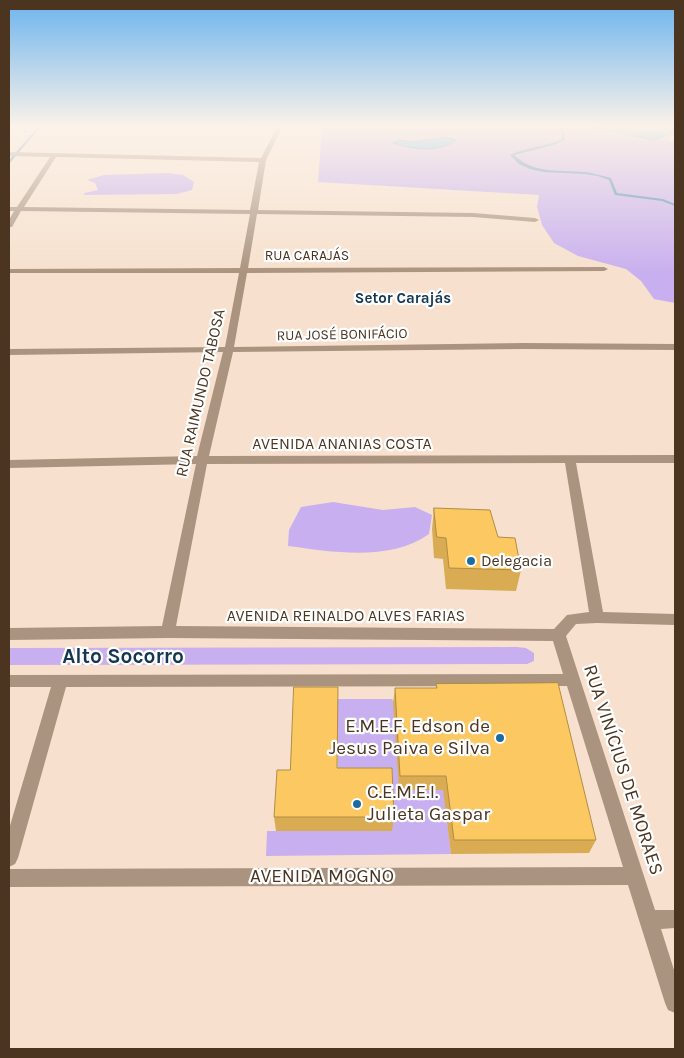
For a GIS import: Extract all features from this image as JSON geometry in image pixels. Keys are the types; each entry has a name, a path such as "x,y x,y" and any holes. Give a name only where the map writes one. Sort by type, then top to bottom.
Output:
{"street":[{"path":"9,225 42,175"},
{"name":"RUA RAIMUNDO TABOSA","path":"168,632 202,460 229,349 261,175"},
{"path":"9,209 473,215 535,220"},
{"name":"RUA CARAJÁS","path":"9,271 604,269"},
{"name":"RUA JOSÉ BONIFÁCIO","path":"9,352 524,346 675,347"},
{"name":"AVENIDA ANANIAS COSTA","path":"9,464 202,460 570,461 675,459"},
{"path":"570,461 596,617"},
{"path":"558,635 572,620 596,617 675,620"},
{"name":"AVENIDA REINALDO ALVES FARIAS","path":"9,634 168,632 558,635"},
{"name":"RUA VINÍCIUS DE MORAES","path":"558,635 675,1003"},
{"path":"9,681 572,680"},
{"path":"9,858 60,681"},
{"name":"AVENIDA MOGNO","path":"9,878 634,876"},
{"path":"649,920 675,919"}],"shaded area":[{"path":"103,175 184,175 194,182 192,190 177,194 84,195 84,193 98,190 95,183 87,180"},
{"path":"318,175 675,175 675,303 654,299 641,281 626,269 578,256 554,243 542,225 537,207 539,195 318,182"},
{"path":"333,502 383,510 415,507 432,515 429,534 414,543 397,549 379,552 324,551 288,546 289,530 301,507"},
{"path":"9,648 526,648 534,653 534,661 527,664 9,665"},
{"path":"337,699 392,699 442,777 451,854 266,856 267,831 392,831 338,783"}],"building":[{"path":"434,508 490,510 498,537 515,538 521,570 449,568 446,538 437,537"},
{"name":"E.M.E.F. Edson de Jesus Paiva e Silva","path":"558,683 596,840 454,840 446,776 400,776 395,688 437,688 436,684"},
{"path":"294,687 338,687 337,768 392,768 394,817 274,817 277,770 290,770"}],"waterway":[{"path":"599,175 610,179 616,194 663,200 675,205"}],"place":[{"name":"Delegacia","path":"471,561"},
{"name":"E.M.E.F. Edson de Jesus Paiva e Silva","path":"500,738"},
{"name":"C.E.M.E.I. Julieta Gaspar","path":"357,804"}],"district":[{"name":"Setor Carajás","path":"403,299"},
{"name":"Alto Socorro","path":"123,657"}]}
